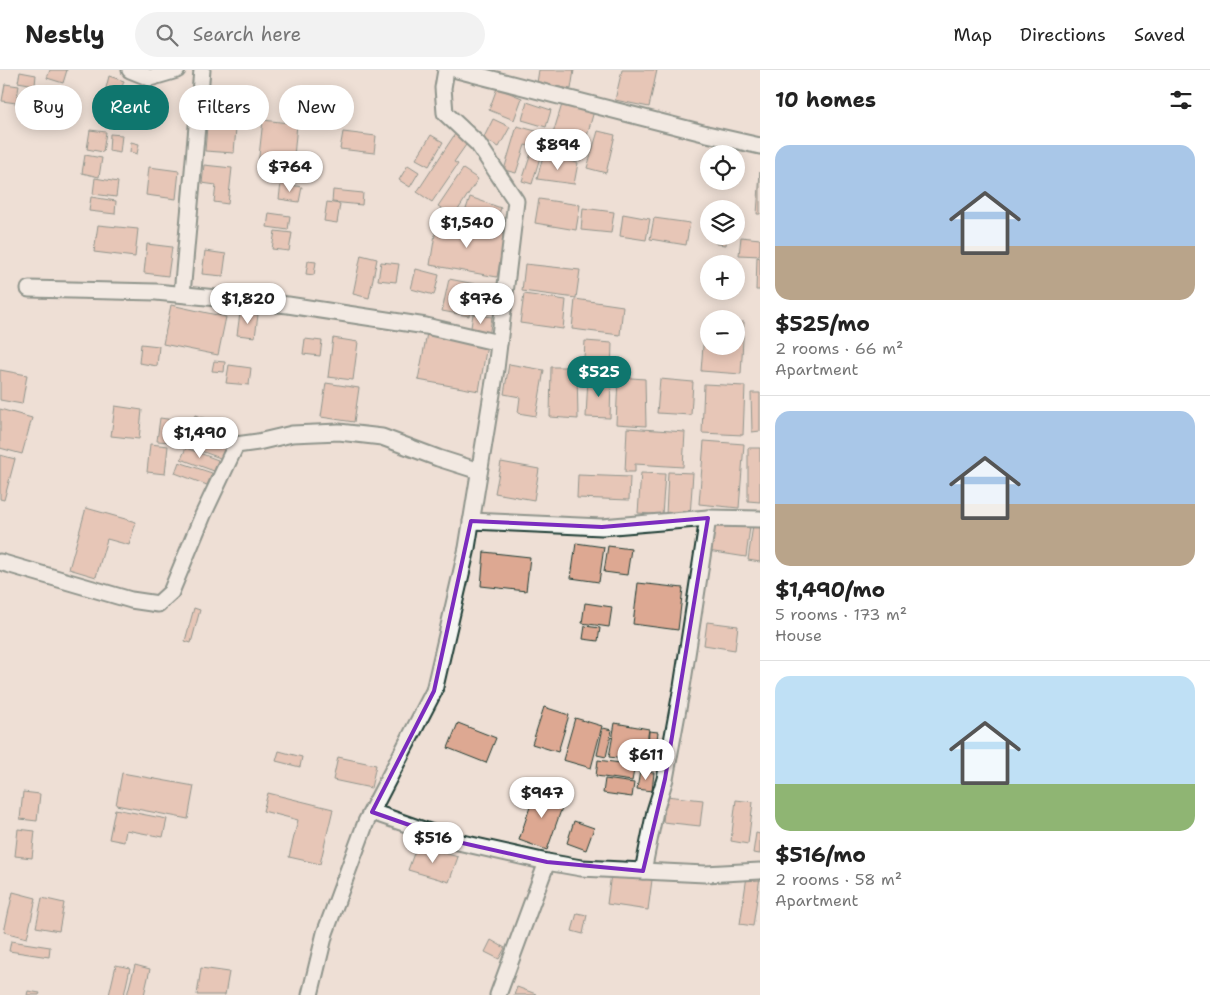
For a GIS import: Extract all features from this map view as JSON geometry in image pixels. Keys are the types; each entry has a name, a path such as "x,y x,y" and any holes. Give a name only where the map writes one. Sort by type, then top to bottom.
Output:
{"street":[{"path":"130,70 150,78 177,70"},
{"path":"182,294 202,70"},
{"path":"310,995 325,933 366,822 434,691 467,548 499,343 516,201 478,144 445,113 443,88 446,70"},
{"path":"457,70 698,132 760,146"},
{"path":"29,289 156,292 288,305 426,326 499,343"},
{"path":"0,562 131,600 158,604 170,592 236,445 292,434 339,432 382,437 479,471"},
{"path":"471,521 602,527 708,518 760,519"},
{"path":"643,871 655,811 665,779 682,687 708,518"},
{"path":"372,812 458,842 581,868 705,874 760,871"},
{"path":"498,995 546,862"}],"highlighted area":[{"path":"708,518 665,779 643,871 547,862 458,842 372,812 434,691 471,521 602,527"}],"building":[{"path":"50,70 67,70 63,83 47,78"},
{"path":"539,70 574,70 571,89 537,83"},
{"path":"622,70 657,70 649,107 615,100"},
{"path":"20,72 36,75 35,85 18,82"},
{"path":"109,76 124,81 123,85 107,85"},
{"path":"5,84 15,85 15,103 2,101"},
{"path":"497,88 522,98 514,120 489,110"},
{"path":"563,101 594,111 580,161 547,153"},
{"path":"527,102 551,110 546,127 522,120"},
{"path":"493,119 510,127 499,147 483,139"},
{"path":"269,121 279,122 279,130 296,130 293,168 258,165 262,130 269,130"},
{"path":"517,126 547,134 532,184 522,181 533,147 525,145 516,173 504,170"},
{"path":"90,130 106,132 103,152 87,149"},
{"path":"207,130 236,130 234,153 205,151"},
{"path":"598,131 615,135 606,173 587,168"},
{"path":"343,132 376,136 374,153 340,149"},
{"path":"110,134 122,135 120,153 109,151"},
{"path":"455,134 468,142 454,162 458,164 432,202 417,192"},
{"path":"431,135 443,142 429,166 416,159"},
{"path":"131,142 139,144 137,154 130,152"},
{"path":"85,155 102,158 99,177 82,173"},
{"path":"543,156 578,163 574,184 537,179"},
{"path":"204,165 232,168 228,204 214,202 216,185 202,183"},
{"path":"408,165 419,172 410,187 399,180"},
{"path":"149,167 179,171 176,199 146,195"},
{"path":"463,169 478,179 454,216 438,206"},
{"path":"760,172 760,214 757,214"},
{"path":"269,175 276,176 275,183 268,182"},
{"path":"95,178 118,182 116,197 93,194"},
{"path":"281,183 302,187 299,202 279,199"},
{"path":"333,190 363,193 362,205 332,202"},
{"path":"91,197 116,201 115,214 89,211"},
{"path":"470,197 501,208 493,229 463,218"},
{"path":"539,199 580,205 576,230 535,223"},
{"path":"327,202 340,204 337,223 324,221"},
{"path":"583,208 614,212 611,233 581,230"},
{"path":"269,213 290,216 288,230 267,227"},
{"path":"623,214 650,219 646,240 620,236"},
{"path":"654,218 690,223 686,245 650,239"},
{"path":"437,222 505,234 497,277 430,265"},
{"path":"98,225 138,229 135,257 94,252"},
{"path":"275,231 292,233 289,251 272,249"},
{"path":"745,237 760,239 760,256 739,255 740,245 745,245"},
{"path":"147,244 172,247 168,276 144,273"},
{"path":"205,251 226,254 223,276 202,274"},
{"path":"361,255 377,259 369,298 353,294"},
{"path":"757,257 760,258 760,290 756,290"},
{"path":"308,261 316,262 314,275 306,274"},
{"path":"381,262 399,264 396,282 378,280"},
{"path":"525,264 580,270 576,298 522,291"},
{"path":"416,269 439,275 434,295 411,289"},
{"path":"449,279 475,284 469,316 442,311"},
{"path":"524,294 566,300 563,329 520,323"},
{"path":"575,299 623,306 620,335 572,329"},
{"path":"171,305 226,317 218,355 163,344"},
{"path":"240,313 258,315 255,337 237,335"},
{"path":"473,314 492,317 489,337 470,334"},
{"path":"427,333 487,345 479,391 418,380"},
{"path":"333,338 358,342 353,380 328,377"},
{"path":"305,339 322,341 320,356 303,354"},
{"path":"585,341 612,343 611,374 583,374"},
{"path":"141,344 159,346 157,366 139,363"},
{"path":"702,355 742,355 741,374 701,371"},
{"path":"214,361 225,362 224,372 212,371"},
{"path":"509,364 544,370 536,416 518,413 520,397 504,394"},
{"path":"229,365 251,368 249,385 226,383"},
{"path":"551,367 577,367 578,419 550,417"},
{"path":"0,370 27,375 22,404 0,400"},
{"path":"588,377 611,380 610,418 586,417"},
{"path":"618,377 645,379 646,426 616,424"},
{"path":"660,379 693,382 691,415 657,413"},
{"path":"326,383 359,388 354,422 321,417"},
{"path":"704,384 745,386 743,435 702,433"},
{"path":"751,393 760,393 760,431 752,432"},
{"path":"115,406 142,410 139,439 111,436"},
{"path":"0,409 32,418 22,454 0,448"},
{"path":"195,415 234,429 223,459 184,445"},
{"path":"160,418 174,420 171,442 157,441"},
{"path":"627,428 685,432 683,467 635,464 635,472 625,472"},
{"path":"704,441 744,444 739,508 699,504"},
{"path":"150,444 168,446 165,474 147,472"},
{"path":"186,448 218,460 214,471 181,459"},
{"path":"748,448 760,448 760,502 748,501"},
{"path":"0,455 15,459 4,500 0,499"},
{"path":"179,462 212,473 207,485 175,473"},
{"path":"501,462 539,469 534,500 495,493"},
{"path":"668,472 693,473 690,516 666,515"},
{"path":"641,473 665,474 662,515 638,513"},
{"path":"578,475 630,477 629,500 577,498"},
{"path":"86,508 136,522 129,545 107,539 96,577 69,569"},
{"path":"713,522 750,527 746,557 708,551"},
{"path":"753,525 760,526 760,562 748,560"},
{"path":"576,543 604,547 599,582 571,578"},
{"path":"608,546 631,549 627,575 604,572"},
{"path":"484,552 530,557 526,591 481,586"},
{"path":"638,583 683,588 678,630 633,624"},
{"path":"585,603 612,607 609,627 582,623"},
{"path":"194,608 200,610 191,643 185,641"},
{"path":"707,622 738,626 735,650 704,645"},
{"path":"585,626 600,628 598,641 583,639"},
{"path":"544,707 569,715 558,752 532,744"},
{"path":"575,718 602,726 591,768 563,760"},
{"path":"458,723 496,738 486,763 448,748"},
{"path":"615,723 649,729 644,762 609,757"},
{"path":"603,728 612,730 606,757 597,755"},
{"path":"649,731 658,732 656,747 648,746"},
{"path":"279,751 302,757 300,767 276,761"},
{"path":"338,757 376,765 371,788 333,780"},
{"path":"598,760 635,765 632,781 596,776"},
{"path":"640,771 654,773 652,791 637,789"},
{"path":"122,773 194,786 188,819 116,805"},
{"path":"605,779 634,783 632,797 603,793"},
{"path":"536,789 565,799 547,850 519,840"},
{"path":"23,792 40,794 37,821 20,819"},
{"path":"268,793 333,809 320,864 289,857 298,820 263,811"},
{"path":"666,796 703,800 700,826 663,822"},
{"path":"736,800 753,802 748,844 731,841"},
{"path":"115,809 167,819 163,837 126,830 124,842 109,839"},
{"path":"574,821 594,828 586,850 567,843"},
{"path":"18,829 35,831 32,858 15,856"},
{"path":"756,833 760,834 760,854 753,853"},
{"path":"417,845 458,857 449,882 408,870"},
{"path":"611,874 652,880 648,910 607,904"},
{"path":"747,876 760,877 753,926 740,924"},
{"path":"13,892 36,898 27,938 4,932"},
{"path":"42,898 64,903 59,931 36,927"},
{"path":"577,913 587,915 583,934 572,931"},
{"path":"491,940 505,948 499,959 485,952"},
{"path":"11,941 50,947 49,957 9,951"},
{"path":"116,965 130,968 124,995 109,995"},
{"path":"135,965 150,969 144,995 127,995"},
{"path":"201,968 229,972 225,995 197,995"},
{"path":"517,987 536,994 514,995"},
{"path":"28,991 40,993 39,995 27,995"}]}
